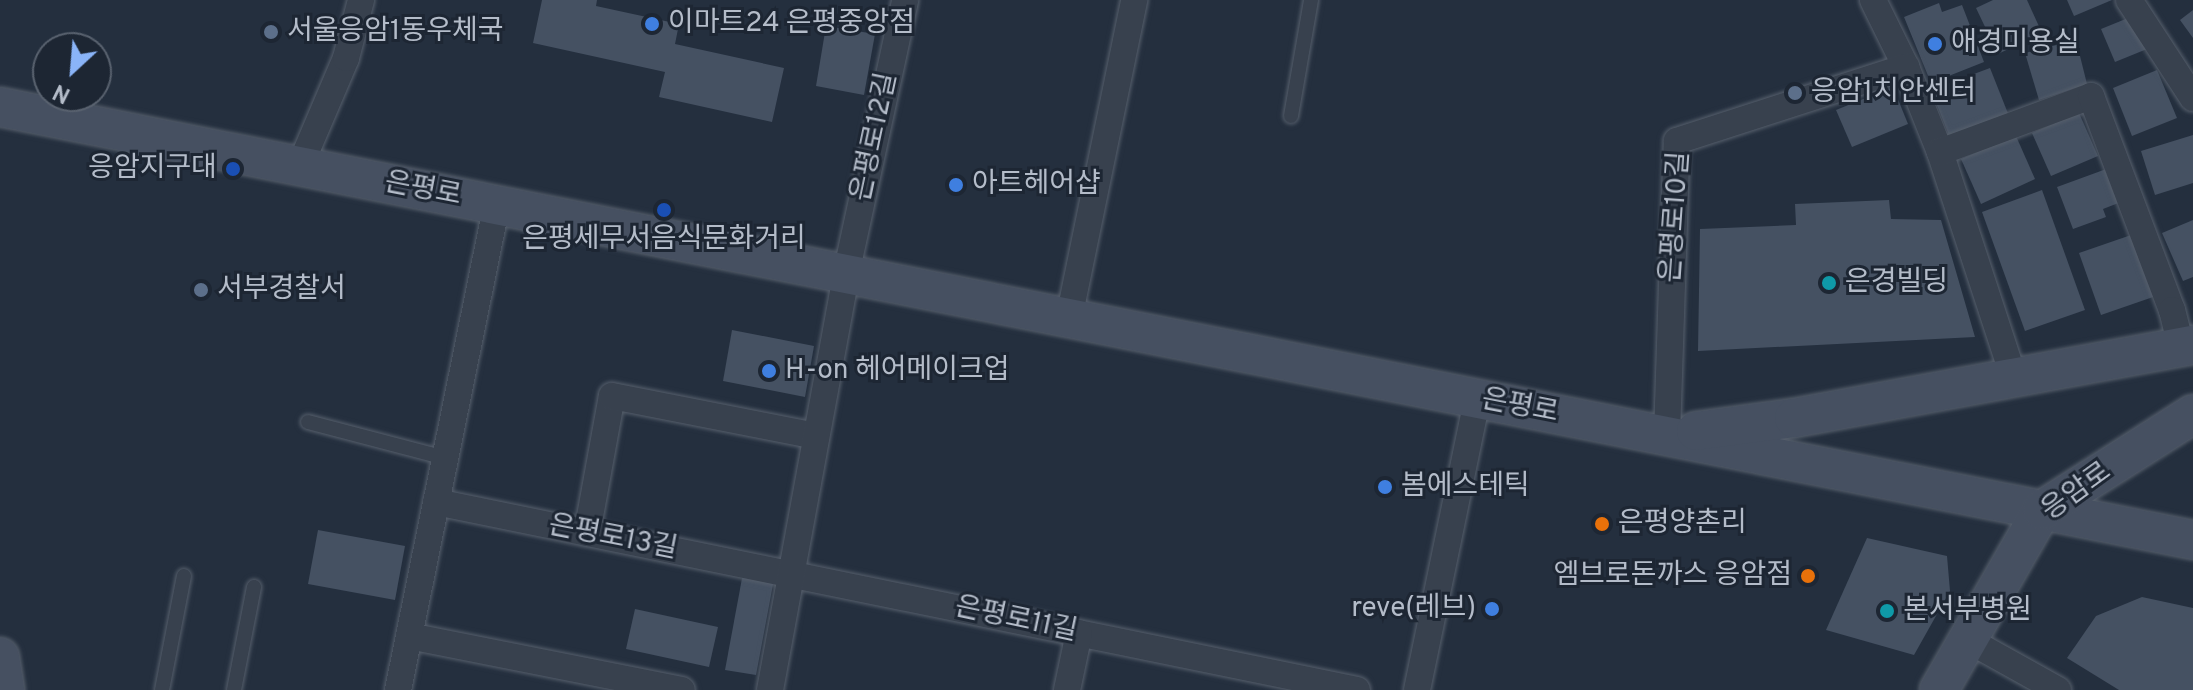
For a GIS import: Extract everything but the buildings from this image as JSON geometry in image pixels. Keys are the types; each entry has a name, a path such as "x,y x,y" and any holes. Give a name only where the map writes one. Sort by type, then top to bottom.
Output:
{"main road":[{"name":"은평로","path":"0,107 2193,540"},
{"path":"1667,435 1810,416 2187,345"},
{"name":"응암로","path":"1939,690 2042,510 2193,414"}],"street":[{"path":"300,166 346,58 361,0"},
{"name":"은평로12길","path":"846,274 905,0"},
{"path":"1069,318 1134,0"},
{"path":"1873,0 1906,67 1940,152 2013,376"},
{"path":"2129,0 2193,98"},
{"name":"은평로10길","path":"1667,435 1677,141 1906,67"},
{"path":"1940,152 2091,96 2187,345"},
{"path":"398,690 497,205"},
{"path":"770,690 846,274"},
{"path":"587,533 612,396 816,436"},
{"path":"1417,690 1477,399"},
{"name":"은평로13길","path":"436,502 791,574"},
{"name":"은평로11길","path":"791,574 1357,690"},
{"path":"1067,690 1079,633"},
{"path":"409,636 682,690"},
{"path":"1968,640 2058,690"}],"lane":[{"path":"1291,116 1311,0"},
{"path":"308,422 445,458"},
{"path":"162,690 184,576"},
{"path":"234,690 254,587"}],"place":[{"name":"이마트24 은평중앙점","path":"652,24"},
{"name":"서울응암1동우체국","path":"271,32"},
{"name":"애경미용실","path":"1935,44"},
{"name":"응암1치안센터","path":"1795,93"},
{"name":"응암지구대","path":"233,169"},
{"name":"아트헤어샵","path":"956,185"},
{"name":"은평세무서음식문화거리","path":"664,210"},
{"name":"은경빌딩","path":"1829,283"},
{"name":"서부경찰서","path":"201,290"},
{"name":"H-on 헤어메이크업","path":"769,371"},
{"name":"봄에스테틱","path":"1385,487"},
{"name":"은평양촌리","path":"1602,524"},
{"name":"엠브로돈까스 응암점","path":"1808,576"},
{"name":"reve(레브)","path":"1492,609"},
{"name":"본서부병원","path":"1887,611"}]}
